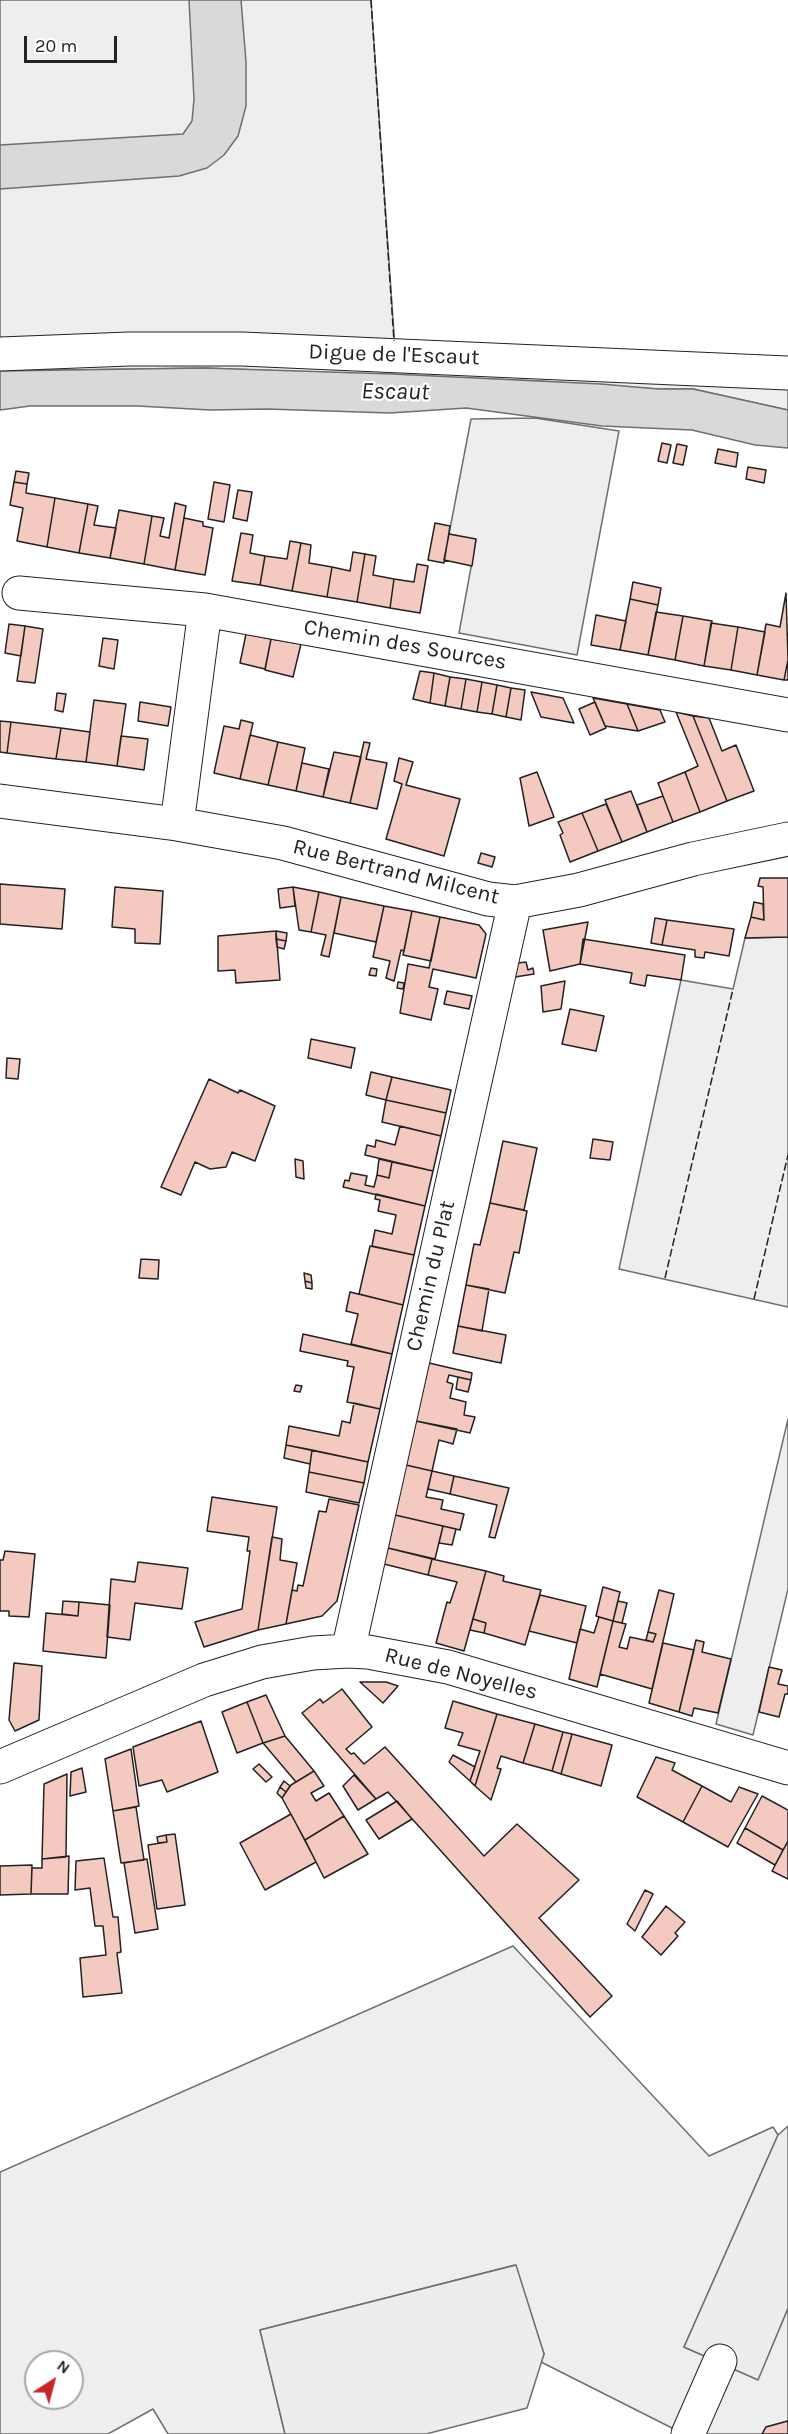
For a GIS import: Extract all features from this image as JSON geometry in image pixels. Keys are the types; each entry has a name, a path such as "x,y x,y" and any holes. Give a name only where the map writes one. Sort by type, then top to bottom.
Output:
{"street":[{"name":"Digue de l'Escaut","path":"0,354 222,348 788,373"},
{"name":"Chemin des Sources","path":"19,593 206,610 788,715"},
{"path":"177,824 206,610"},
{"name":"Rue Bertrand Milcent","path":"0,801 177,824 283,843 488,899 515,902 579,890 693,859 788,839"},
{"name":"Chemin du Plat","path":"348,1651 515,902"},
{"name":"Rue de Noyelles","path":"0,1767 204,1680 270,1660 313,1653 348,1651 368,1652 438,1664 788,1768"},
{"path":"688,2434 720,2361"}],"shaded area":[{"path":"0,0 371,0 395,348 0,348"},
{"path":"22,359 788,380 788,410 693,389 658,389 539,381 204,368 0,371 0,361"},
{"path":"535,418 619,431 577,655 459,633 476,540 449,534 471,419"},
{"path":"788,937 788,1307 619,1269 681,980 733,989 745,938"},
{"path":"788,1419 788,1589 753,1735 716,1724"},
{"path":"513,1946 709,2156 773,2127 778,2135 684,2347 707,2357 674,2429 541,2362 544,2354 515,2265 260,2330 285,2434 168,2434 153,2409 108,2434 0,2434 0,2172"},
{"path":"788,2126 788,2308 758,2380 684,2347 778,2135"},
{"path":"516,2265 544,2354 527,2408 426,2434 285,2434 260,2330"},
{"path":"788,2308 788,2421 766,2427 762,2434 702,2434 731,2368 758,2379"}],"water":[{"path":"189,0 241,0 246,62 246,106 238,136 224,155 207,168 179,176 0,189 0,145 183,134 192,121 194,99"},
{"name":"Escaut","path":"204,368 392,374 693,389 788,410 788,448 755,445 692,430 602,426 466,408 390,413 267,409 210,410 138,406 30,406 0,410 0,371"}],"building":[{"path":"662,443 671,445 667,463 658,461"},
{"path":"677,444 687,446 683,465 673,463"},
{"path":"718,449 738,453 736,467 715,463"},
{"path":"748,467 766,470 764,483 746,479"},
{"path":"16,471 29,473 27,484 14,482"},
{"path":"14,482 27,484 26,493 55,498 47,547 17,541 23,508 10,505"},
{"path":"214,482 230,485 224,522 208,519"},
{"path":"238,490 252,492 247,521 233,518"},
{"path":"55,498 88,504 79,553 47,547"},
{"path":"175,503 186,506 175,570 144,564 152,516 164,518 160,536 169,538"},
{"path":"88,504 98,506 94,525 116,528 110,558 79,553"},
{"path":"119,510 152,516 144,564 110,558"},
{"path":"184,518 203,522 203,526 213,528 205,575 175,570"},
{"path":"435,523 450,526 444,563 428,560"},
{"path":"241,533 253,535 250,553 265,556 260,585 232,581"},
{"path":"449,534 476,539 472,566 444,560"},
{"path":"290,541 301,543 292,591 260,585 265,556 287,559"},
{"path":"301,543 311,545 309,563 332,567 327,597 292,591"},
{"path":"353,552 365,554 357,602 327,597 332,567 350,571"},
{"path":"365,554 376,556 373,575 394,579 390,608 357,602"},
{"path":"417,564 428,566 420,613 390,608 394,579 414,582"},
{"path":"633,582 661,588 658,605 630,599"},
{"path":"786,593 788,660 784,680 757,675 766,624 780,627"},
{"path":"630,599 658,605 648,655 620,650"},
{"path":"656,612 683,616 675,660 648,655"},
{"path":"596,615 626,621 620,650 591,645"},
{"path":"683,616 712,621 704,666 675,660"},
{"path":"711,623 738,627 731,670 704,666"},
{"path":"9,624 25,626 21,656 5,653"},
{"path":"25,626 43,629 35,683 17,681"},
{"path":"738,627 765,632 757,675 731,670"},
{"path":"246,634 271,639 265,669 240,663"},
{"path":"103,638 118,640 114,669 99,666"},
{"path":"271,639 301,644 293,677 265,670"},
{"path":"788,660 788,680 784,680"},
{"path":"420,671 434,673 430,703 413,699"},
{"path":"434,673 450,677 445,706 430,703"},
{"path":"450,677 466,679 461,709 445,706"},
{"path":"466,679 482,682 477,712 461,709"},
{"path":"482,682 497,685 492,714 477,712"},
{"path":"497,685 511,688 506,717 492,714"},
{"path":"511,688 525,690 521,720 506,717"},
{"path":"531,692 563,698 574,723 541,717"},
{"path":"57,693 66,694 63,712 55,710"},
{"path":"593,698 627,704 638,731 605,726"},
{"path":"94,700 126,704 117,766 86,762"},
{"path":"140,702 171,707 168,726 138,721"},
{"path":"595,702 606,728 590,735 579,709"},
{"path":"627,704 660,710 665,722 638,731"},
{"path":"676,712 693,716 727,801 700,812 685,772 698,766"},
{"path":"693,716 709,718 722,751 736,745 754,791 727,801"},
{"path":"241,720 253,723 240,779 214,773 224,726 239,729"},
{"path":"0,721 11,722 7,753 0,752"},
{"path":"11,722 61,728 56,759 7,753"},
{"path":"61,728 90,732 86,762 56,759"},
{"path":"250,735 278,742 268,785 240,779"},
{"path":"121,736 148,739 144,770 117,766"},
{"path":"278,742 305,748 296,791 268,785"},
{"path":"364,742 370,743 366,759 387,763 377,809 350,803"},
{"path":"334,752 361,757 350,803 323,797"},
{"path":"399,758 413,762 406,785 460,799 444,856 386,839 402,784 394,781"},
{"path":"302,763 329,769 323,797 296,791"},
{"path":"537,772 554,817 529,826 520,778"},
{"path":"685,772 700,812 673,822 658,783"},
{"path":"631,791 647,832 622,842 605,800"},
{"path":"663,796 673,822 647,832 637,805"},
{"path":"606,804 622,842 598,851 582,813"},
{"path":"582,813 598,851 570,862 560,835 563,833 558,822"},
{"path":"481,853 495,857 492,867 478,863"},
{"path":"760,878 788,878 788,937 745,938 751,917 764,920 763,887 758,886"},
{"path":"0,884 65,889 62,929 0,924"},
{"path":"115,887 163,891 160,944 135,943 135,929 112,927"},
{"path":"293,887 295,906 280,908 278,889"},
{"path":"293,887 319,892 311,932 299,930"},
{"path":"319,892 341,897 329,957 321,955 326,935 311,932"},
{"path":"341,897 384,906 376,942 334,933"},
{"path":"754,902 763,904 764,920 751,917"},
{"path":"384,906 412,911 404,951 401,950 394,981 386,978 390,961 373,957"},
{"path":"412,911 440,917 431,961 403,955"},
{"path":"440,917 479,925 486,934 476,978 433,969 429,987 438,989 431,1020 400,1013 408,964 429,968"},
{"path":"655,918 667,920 662,945 651,943"},
{"path":"667,920 734,929 729,956 705,952 704,958 695,957 695,950 662,945"},
{"path":"588,922 580,964 550,971 543,930"},
{"path":"276,931 287,933 286,941 276,939"},
{"path":"276,931 280,980 236,983 235,970 218,971 218,936"},
{"path":"276,939 286,941 284,949 277,947"},
{"path":"583,939 685,955 681,980 647,975 645,986 630,983 632,973 580,964"},
{"path":"526,962 528,970 533,968 534,974 515,977 518,963"},
{"path":"371,968 377,969 376,976 369,975"},
{"path":"565,981 561,1009 543,1012 541,986"},
{"path":"398,982 404,983 403,989 397,988"},
{"path":"447,991 472,996 469,1009 444,1004"},
{"path":"570,1009 604,1016 596,1051 562,1044"},
{"path":"311,1039 355,1048 351,1068 308,1058"},
{"path":"7,1058 20,1059 18,1079 6,1078"},
{"path":"371,1072 392,1077 386,1100 366,1095"},
{"path":"392,1077 451,1090 446,1113 386,1100"},
{"path":"209,1079 238,1093 240,1090 275,1106 255,1161 232,1152 226,1167 210,1169 195,1162 181,1195 161,1187"},
{"path":"386,1100 446,1113 441,1136 382,1122"},
{"path":"400,1126 441,1136 433,1171 365,1155 367,1145 375,1147 376,1140 395,1145"},
{"path":"593,1139 613,1142 610,1160 590,1158"},
{"path":"503,1141 537,1148 524,1210 490,1203"},
{"path":"295,1159 303,1161 304,1179 296,1177"},
{"path":"379,1159 392,1162 389,1178 377,1175"},
{"path":"392,1162 433,1171 425,1206 343,1187 345,1180 349,1181 351,1173 367,1176 365,1185 374,1187 377,1175 389,1178"},
{"path":"376,1194 425,1206 414,1255 372,1246 375,1230 392,1234 396,1215 378,1211 380,1200 375,1199"},
{"path":"490,1203 527,1211 519,1253 514,1252 505,1293 466,1285 474,1244 480,1245"},
{"path":"370,1246 414,1255 403,1305 359,1294"},
{"path":"141,1259 159,1260 158,1279 139,1278"},
{"path":"304,1273 311,1275 312,1283 305,1281"},
{"path":"305,1281 312,1283 312,1289 306,1288"},
{"path":"466,1285 489,1289 482,1331 458,1326"},
{"path":"350,1292 403,1305 392,1354 351,1344 358,1314 346,1311"},
{"path":"458,1326 506,1335 501,1363 453,1353"},
{"path":"303,1334 392,1354 380,1409 347,1402 354,1367 347,1366 348,1361 300,1351"},
{"path":"429,1363 472,1373 471,1380 449,1375 447,1382 453,1384 450,1398 466,1402 464,1415 475,1417 470,1433 416,1421"},
{"path":"458,1377 471,1380 468,1392 456,1389"},
{"path":"296,1385 302,1386 300,1392 294,1391"},
{"path":"354,1403 380,1409 368,1462 286,1445 289,1426 339,1436 342,1421 350,1423"},
{"path":"416,1421 457,1429 453,1444 439,1440 432,1471 406,1465"},
{"path":"286,1445 312,1450 310,1464 284,1458"},
{"path":"312,1450 368,1462 364,1483 309,1472"},
{"path":"406,1465 432,1471 426,1497 443,1500 441,1509 464,1514 460,1530 395,1515"},
{"path":"432,1471 454,1476 450,1494 428,1489"},
{"path":"309,1472 364,1483 359,1503 306,1492"},
{"path":"454,1476 509,1488 495,1538 489,1537 497,1505 450,1494"},
{"path":"212,1497 277,1507 258,1630 204,1647 195,1622 242,1609 250,1551 247,1551 249,1537 207,1531"},
{"path":"329,1499 359,1505 337,1601 322,1616 286,1624 292,1590 297,1591 298,1585 303,1586 319,1511 326,1512"},
{"path":"395,1515 443,1526 435,1559 388,1548"},
{"path":"443,1526 456,1529 452,1545 439,1543"},
{"path":"272,1537 282,1539 280,1560 297,1563 286,1624 258,1630"},
{"path":"388,1548 432,1559 428,1575 384,1564"},
{"path":"5,1551 35,1554 29,1617 9,1616 9,1611 0,1611 0,1560 3,1560"},
{"path":"432,1559 486,1571 464,1651 436,1643 447,1602 450,1603 457,1582 428,1575"},
{"path":"138,1562 188,1568 182,1609 135,1603 130,1640 107,1637 111,1579 135,1582"},
{"path":"486,1571 504,1576 503,1581 541,1590 525,1645 484,1633 486,1623 473,1619"},
{"path":"603,1587 620,1592 613,1621 596,1616"},
{"path":"659,1590 674,1594 652,1689 600,1674 613,1621 626,1624 619,1647 627,1649 630,1637 653,1642 656,1634 648,1632"},
{"path":"540,1595 586,1606 577,1643 529,1631"},
{"path":"63,1601 79,1602 78,1616 62,1614"},
{"path":"618,1601 627,1603 622,1623 613,1621"},
{"path":"79,1602 110,1605 106,1658 43,1651 46,1613 78,1616"},
{"path":"599,1617 613,1621 597,1687 569,1679 580,1629 594,1633"},
{"path":"473,1619 486,1623 484,1633 470,1630"},
{"path":"648,1632 656,1634 653,1642 646,1640"},
{"path":"696,1640 704,1642 702,1652 731,1659 718,1713 694,1708 692,1716 679,1712"},
{"path":"663,1643 694,1650 679,1712 649,1703"},
{"path":"14,1663 42,1666 39,1720 15,1731 9,1720"},
{"path":"769,1667 782,1670 778,1684 788,1686 788,1694 785,1694 779,1717 759,1712"},
{"path":"360,1682 386,1682 398,1686 383,1703"},
{"path":"342,1689 372,1727 346,1749 351,1754 354,1753 364,1764 385,1747 484,1856 517,1824 579,1880 539,1918 612,1996 590,2017 388,1792 376,1799 302,1713 320,1699 323,1703"},
{"path":"266,1695 285,1736 263,1743 247,1702"},
{"path":"453,1701 497,1714 475,1786 470,1781 480,1751 458,1745 463,1733 445,1728"},
{"path":"247,1702 263,1743 237,1753 222,1712"},
{"path":"497,1714 535,1724 523,1763 501,1756 497,1768 501,1769 491,1800 475,1786"},
{"path":"201,1721 218,1772 167,1792 162,1780 139,1786 133,1747"},
{"path":"535,1724 563,1732 552,1771 523,1763"},
{"path":"563,1732 572,1734 561,1774 552,1771"},
{"path":"572,1734 612,1745 601,1786 561,1774"},
{"path":"285,1736 314,1771 296,1782 263,1743"},
{"path":"131,1749 139,1806 113,1811 105,1759"},
{"path":"453,1755 475,1767 470,1781 449,1762"},
{"path":"656,1757 675,1763 672,1770 702,1786 683,1822 637,1797"},
{"path":"259,1764 272,1777 266,1782 253,1769"},
{"path":"82,1768 86,1792 70,1796 71,1772"},
{"path":"314,1771 324,1786 311,1793 316,1801 329,1793 344,1816 305,1840 282,1798 291,1785"},
{"path":"67,1774 66,1857 42,1859 44,1784"},
{"path":"354,1775 376,1799 358,1810 343,1786"},
{"path":"284,1781 290,1786 286,1792 280,1787"},
{"path":"702,1786 731,1802 739,1787 758,1794 728,1847 683,1822"},
{"path":"280,1787 286,1792 282,1798 277,1793"},
{"path":"762,1796 788,1810 788,1841 783,1850 745,1828"},
{"path":"397,1801 412,1819 379,1839 366,1820"},
{"path":"136,1807 144,1860 121,1863 113,1811"},
{"path":"291,1814 316,1862 265,1890 240,1843"},
{"path":"344,1816 368,1854 324,1878 305,1840"},
{"path":"745,1828 783,1850 775,1865 737,1843"},
{"path":"175,1834 185,1905 157,1909 148,1845 167,1842 166,1835"},
{"path":"166,1835 167,1842 158,1843 157,1837"},
{"path":"788,1841 788,1879 772,1871"},
{"path":"69,1856 68,1894 31,1894 32,1868 42,1868 42,1859"},
{"path":"104,1858 113,1917 118,1917 121,1952 117,1953 122,1993 83,1997 80,1958 106,1955 103,1926 95,1926 90,1888 75,1890 76,1861"},
{"path":"147,1859 158,1929 135,1933 124,1863"},
{"path":"32,1865 31,1894 0,1895 0,1866"},
{"path":"645,1890 653,1894 635,1931 627,1924"},
{"path":"666,1906 685,1922 675,1933 678,1936 661,1955 642,1937"},
{"path":"788,2421 788,2434 762,2434 766,2427"}],"fence":[{"path":"371,0 394,341"},
{"path":"665,1278 733,989"},
{"path":"754,1299 788,1155"}]}
